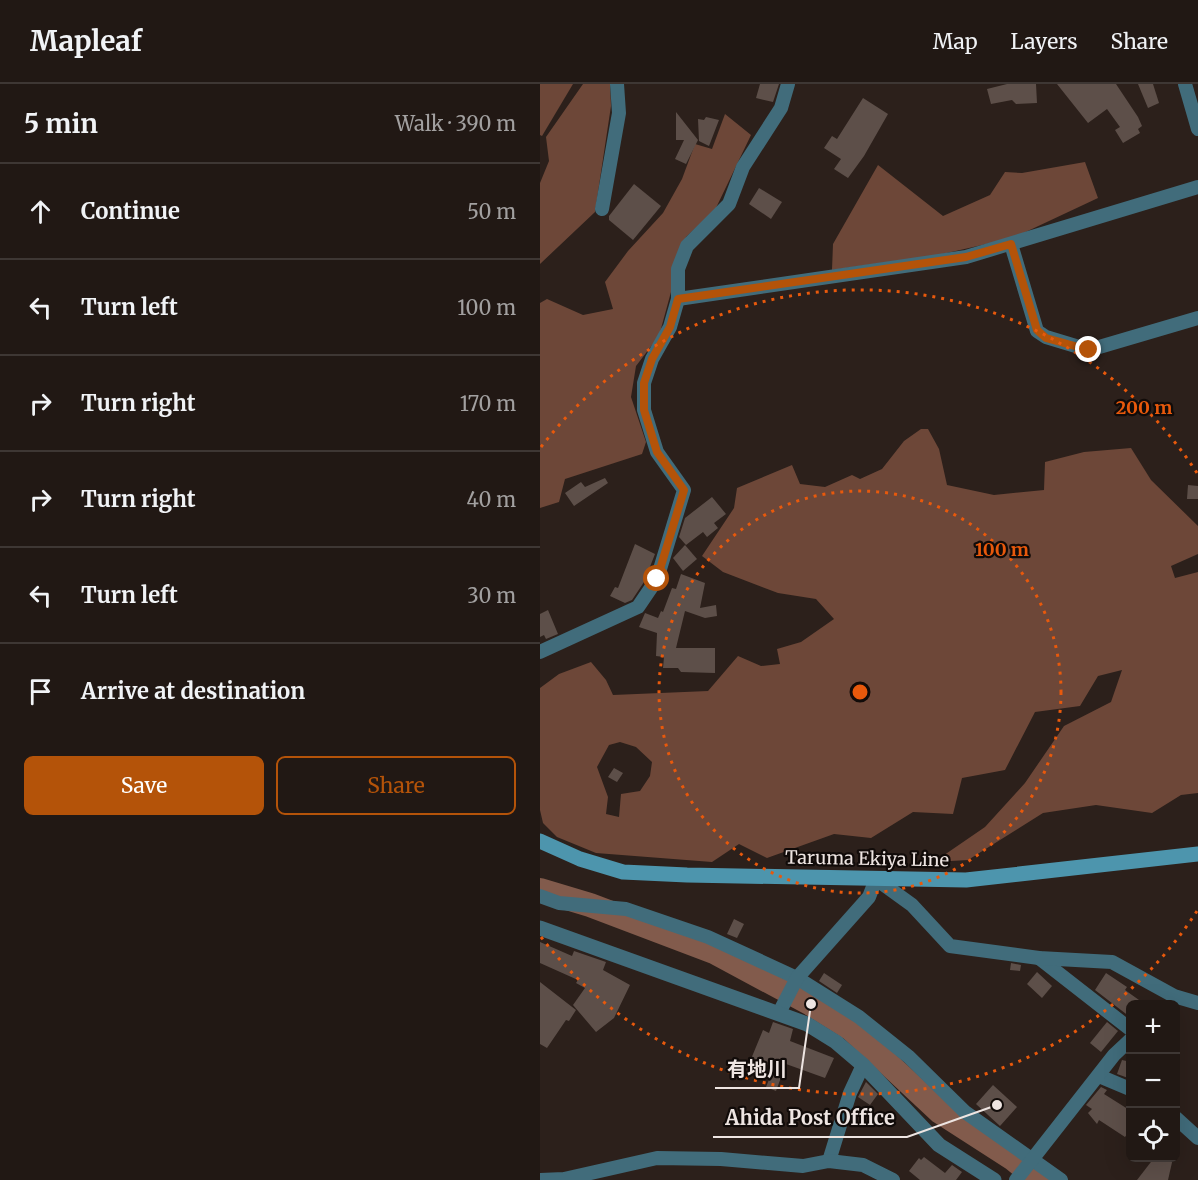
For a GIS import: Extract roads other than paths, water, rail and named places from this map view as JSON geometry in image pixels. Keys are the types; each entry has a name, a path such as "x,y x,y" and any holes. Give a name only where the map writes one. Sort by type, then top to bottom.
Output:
{"main road":[{"name":"Taruma Ekiya Line","path":"540,841 580,859 623,872 876,879 966,879 1198,854"}],"street":[{"path":"602,209 619,113 617,84"},
{"path":"540,652 638,608 657,579 684,490 657,452 644,410 644,383 652,359 670,327 678,299 678,268 687,246 729,204 743,167 781,108 788,84"},
{"path":"1185,84 1198,129"},
{"path":"678,299 966,257 1198,187"},
{"path":"1011,244 1037,330 1046,338 1089,350 1198,318"},
{"path":"778,1013 797,978 869,897 876,879 912,905 950,946 1039,958 1112,962 1171,1000"},
{"path":"540,897 559,903 626,909 708,936 797,978 859,1017 909,1057 965,1112 1061,1180"},
{"path":"540,928 807,1024 836,1042 863,1065 939,1145 994,1180"},
{"path":"1039,958 1126,1025"},
{"path":"1180,1001 1198,1003"},
{"path":"1016,1180 1031,1157 1114,1055 1126,1044"},
{"path":"829,1161 850,1093 863,1065"},
{"path":"1099,1076 1126,1087"},
{"path":"1180,1122 1198,1138"},
{"path":"540,1180 564,1179 657,1158 721,1159 803,1167 829,1161 863,1165 893,1180"}],"waterway":[{"path":"540,890 590,905 714,952 811,1004 851,1029 940,1112 1013,1159 1039,1180"}],"place":[{"name":"有地川","path":"811,1004"},
{"name":"Ahida Post Office","path":"997,1105"}]}
